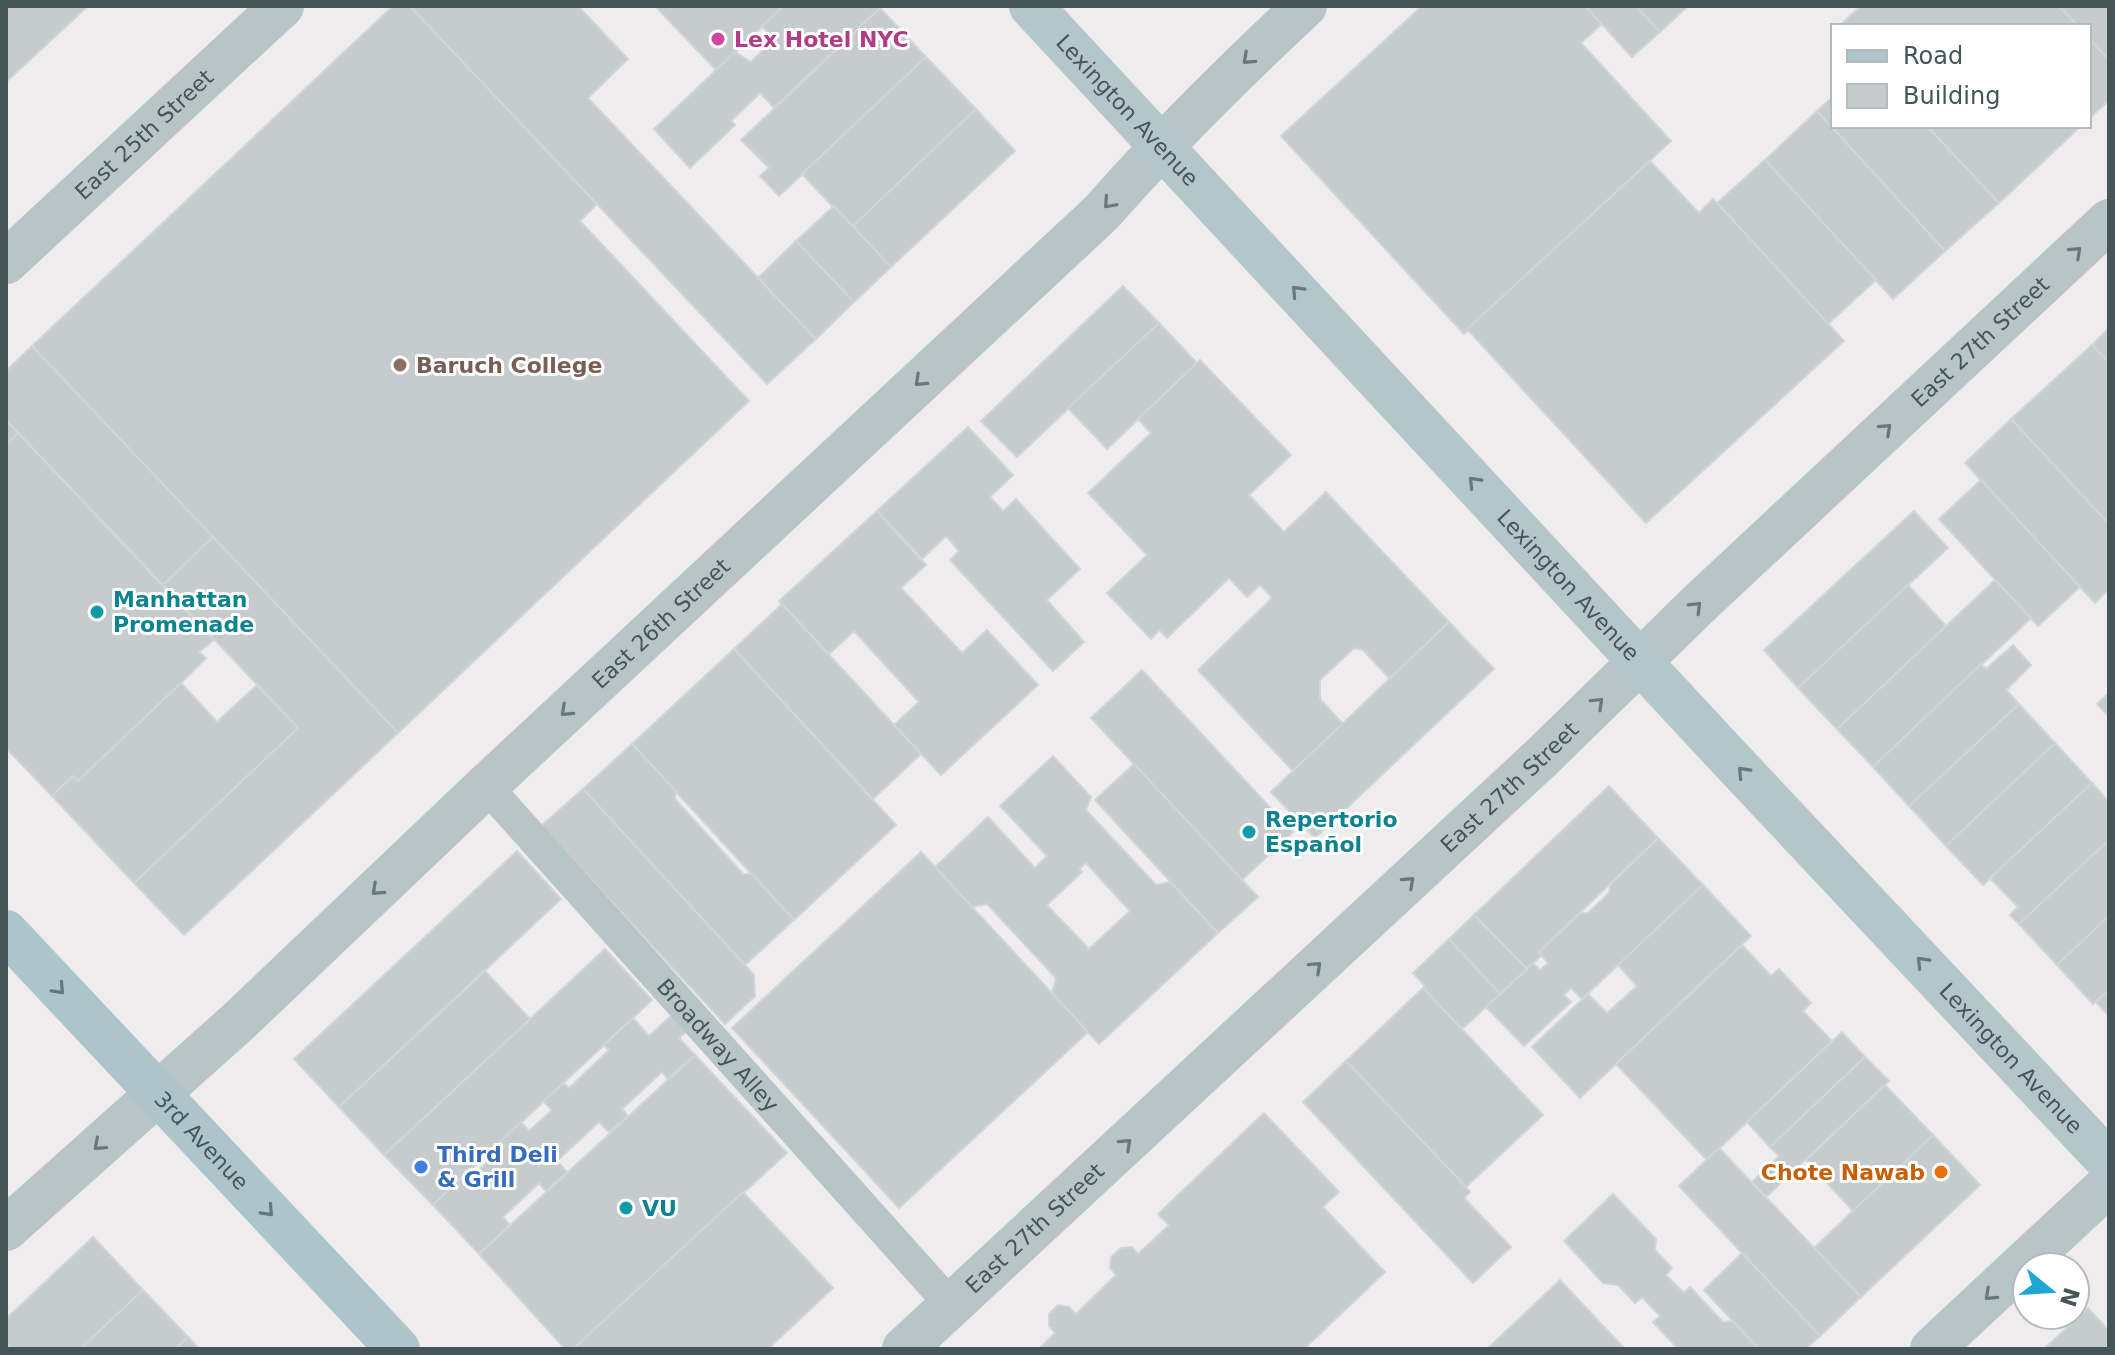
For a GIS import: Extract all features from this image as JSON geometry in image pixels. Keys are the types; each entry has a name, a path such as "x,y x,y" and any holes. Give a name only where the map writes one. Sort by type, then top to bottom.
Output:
{"main road":[{"name":"Lexington Avenue","path":"1031,6 2109,1162"},
{"name":"3rd Avenue","path":"6,932 398,1349"}],"street":[{"name":"East 25th Street","path":"6,262 282,6"},
{"name":"East 26th Street","path":"6,1229 239,1021 486,786 1102,212 1161,145 1225,80 1305,6"},
{"name":"East 27th Street","path":"904,1349 1352,935 1702,601 2109,221"},
{"path":"1932,1349 2109,1184"}],"lane":[{"name":"Broadway Alley","path":"486,786 951,1305"}],"building":[{"path":"6,6 88,6 6,82"},
{"name":"Baruch College","path":"393,6 410,6 597,204 580,221 749,401 398,733 32,346"},
{"path":"410,6 578,6 628,59 588,98 816,339 767,384"},
{"name":"Lex Hotel NYC","path":"655,6 784,6 716,70"},
{"path":"784,6 880,8 774,108 760,93 731,121 735,125 690,168 654,129 735,52 751,62 774,39 762,26"},
{"path":"1422,6 1585,6 1602,24 1581,43 1671,141 1464,334 1281,136"},
{"path":"1585,6 1636,6 1660,32 1632,57"},
{"path":"1636,6 1688,6 1660,32"},
{"path":"1861,6 2059,6 2076,24 1841,24"},
{"path":"2059,6 2109,6 2109,60 2091,40 2091,24 2076,24"},
{"path":"880,8 926,57 779,196 760,176 769,168 741,140"},
{"path":"2091,40 2109,60 2109,100 2091,117"},
{"path":"926,57 976,109 852,227 802,174"},
{"path":"1831,99 1831,126 1817,111"},
{"path":"976,109 1015,151 891,267 852,227"},
{"path":"1817,111 1945,251 1893,299 1765,160"},
{"path":"1833,128 1929,128 1999,203 1945,251"},
{"path":"1929,128 2079,128 1999,203"},
{"path":"1765,160 1876,280 1828,324 1717,203"},
{"path":"1650,161 1699,213 1713,199 1844,341 1646,523 1467,329"},
{"path":"834,206 891,267 854,302 796,241"},
{"path":"796,241 854,302 816,339 758,278"},
{"path":"1123,286 1159,323 1017,457 981,421"},
{"path":"1159,323 1197,363 1107,449 1068,408"},
{"path":"2109,328 2109,363 2092,345"},
{"path":"2092,345 2109,363 2109,524 2011,419"},
{"path":"32,346 213,537 163,585 6,420 6,371"},
{"path":"1200,360 1291,455 1249,495 1284,532 1326,492 1449,622 1390,679 1363,650 1354,648 1320,680 1320,699 1343,724 1293,771 1198,670 1272,598 1260,585 1247,597 1229,578 1167,638 1159,630 1151,639 1107,593 1147,555 1088,493 1151,433 1138,419"},
{"path":"2011,419 2109,524 2109,589 2095,603 1965,463"},
{"path":"6,420 18,433 6,445"},
{"path":"968,427 1013,475 990,497 1003,511 1016,499 1080,569 1047,600 1084,642 1053,671 950,560 959,551 946,536 922,559 877,511"},
{"name":"Manhattan Promenade","path":"18,433 214,640 199,652 206,658 181,683 78,781 73,776 52,796 6,748 6,445"},
{"path":"1981,480 2080,587 2038,626 1939,519"},
{"path":"877,511 926,565 901,588 962,653 987,630 1038,685 941,775 894,725 919,702 854,631 829,654 779,601"},
{"path":"1914,511 1948,548 1798,688 1764,650"},
{"path":"213,537 398,733 184,935 134,883 298,728 163,585"},
{"path":"1995,580 2031,618 1873,767 1837,729"},
{"path":"1908,585 1946,626 1837,729 1798,688"},
{"path":"782,604 921,754 873,799 734,649"},
{"path":"1449,622 1494,669 1315,838 1271,792"},
{"path":"2013,645 2031,665 2006,690 2019,704 1909,806 1873,767 1981,664 1986,669"},
{"path":"734,649 896,825 794,920 632,744"},
{"path":"1142,670 1293,832 1242,880 1091,718"},
{"path":"181,683 217,722 257,685 298,728 134,883 52,796 73,776 78,781"},
{"path":"2109,693 2109,717 2097,704"},
{"path":"2019,704 2055,743 1946,846 1909,806"},
{"path":"2055,743 2092,783 1983,885 1946,846"},
{"path":"632,744 676,791 675,799 743,874 752,874 794,920 745,965 583,789"},
{"path":"1053,756 1091,797 1086,810 1156,885 1170,882 1218,933 1099,1044 1052,993 1056,978 987,904 972,907 935,867 988,817 1035,868 1047,856 1000,806","holes":["1086,863 1130,911 1089,949 1047,905 1082,872 1079,869"]},
{"path":"1134,764 1258,897 1218,933 1095,800"},
{"path":"2092,783 2109,802 2109,840 2019,924 2010,915 2018,907 1990,878"},
{"path":"1609,786 1658,838 1539,952 1542,955 1527,969 1474,915"},
{"path":"583,789 754,975 755,996 725,1024 541,826"},
{"path":"1658,838 1703,885 1582,999 1571,988 1564,995 1571,1002 1524,1046 1486,1007 1533,963 1540,970 1548,963 1539,952 1580,913 1588,913 1609,893 1610,885"},
{"path":"2109,840 2109,916 2057,965 2019,924"},
{"path":"517,851 561,899 339,1107 294,1059"},
{"path":"921,852 1088,1032 899,1208 732,1028"},
{"path":"1703,885 1751,936 1580,1098 1532,1047 1588,994 1607,1013 1637,986 1618,965"},
{"path":"1474,915 1527,969 1500,994 1449,939"},
{"path":"2109,916 2109,990 2093,1004 2057,965"},
{"path":"1449,939 1500,994 1462,1029 1413,973"},
{"path":"1742,945 1771,976 1779,969 1811,1003 1803,1011 1832,1041 1707,1160 1616,1064"},
{"path":"605,949 652,1000 433,1205 384,1155"},
{"path":"485,971 530,1019 384,1155 339,1107"},
{"path":"1423,988 1543,1115 1466,1187 1346,1061"},
{"path":"2109,990 2109,1016 2096,1002"},
{"path":"674,1013 689,1029 679,1038 695,1055 668,1079 662,1072 622,1109 628,1116 609,1132 599,1122 557,1161 567,1172 546,1191 539,1183 503,1217 510,1225 479,1254 433,1205 463,1176 468,1180 505,1146 500,1142 521,1122 529,1131 552,1110 543,1101 564,1083 569,1088 609,1050 604,1045 633,1018 649,1036"},
{"path":"1842,1032 1865,1057 1770,1147 1747,1122"},
{"name":"VU","path":"695,1055 787,1153 573,1349 565,1349 479,1254"},
{"path":"1865,1057 1889,1081 1766,1197 1752,1182 1779,1156 1770,1147"},
{"path":"1346,1061 1466,1187 1470,1192 1464,1198 1511,1247 1473,1283 1303,1102"},
{"path":"1885,1085 1933,1135 1853,1211 1806,1160"},
{"path":"1264,1113 1339,1192 1323,1207 1385,1272 1304,1349 1039,1349 1055,1333 1049,1326 1049,1314 1058,1305 1069,1307 1076,1314 1116,1275 1110,1268 1111,1257 1121,1248 1132,1247 1138,1254 1169,1225 1158,1214"},
{"path":"1933,1135 1980,1185 1861,1297 1814,1248"},
{"path":"1719,1148 1861,1297 1820,1336 1679,1186"},
{"path":"743,1192 833,1288 768,1349 573,1349"},
{"path":"1613,1194 1656,1239 1655,1250 1672,1268 1666,1275 1684,1293 1690,1287 1723,1322 1732,1321 1759,1349 1678,1349 1653,1322 1660,1316 1642,1297 1635,1303 1618,1285 1603,1283 1564,1241"},
{"path":"93,1237 143,1290 80,1349 11,1349 6,1343 6,1319"},
{"path":"1742,1253 1820,1336 1806,1349 1759,1349 1704,1290"},
{"path":"1560,1280 1625,1349 1487,1349"},
{"path":"143,1290 188,1337 175,1349 80,1349"},
{"path":"2091,1311 2109,1331 2109,1349 2044,1349 2063,1331 2091,1331"},
{"path":"188,1337 199,1349 175,1349"}],"place":[{"name":"Lex Hotel NYC","path":"718,39"},
{"name":"Baruch College","path":"400,365"},
{"name":"Manhattan Promenade","path":"97,612"},
{"name":"Repertorio Español","path":"1249,832"},
{"name":"Third Deli & Grill","path":"421,1167"},
{"name":"Chote Nawab","path":"1941,1172"},
{"name":"VU","path":"626,1208"}]}
